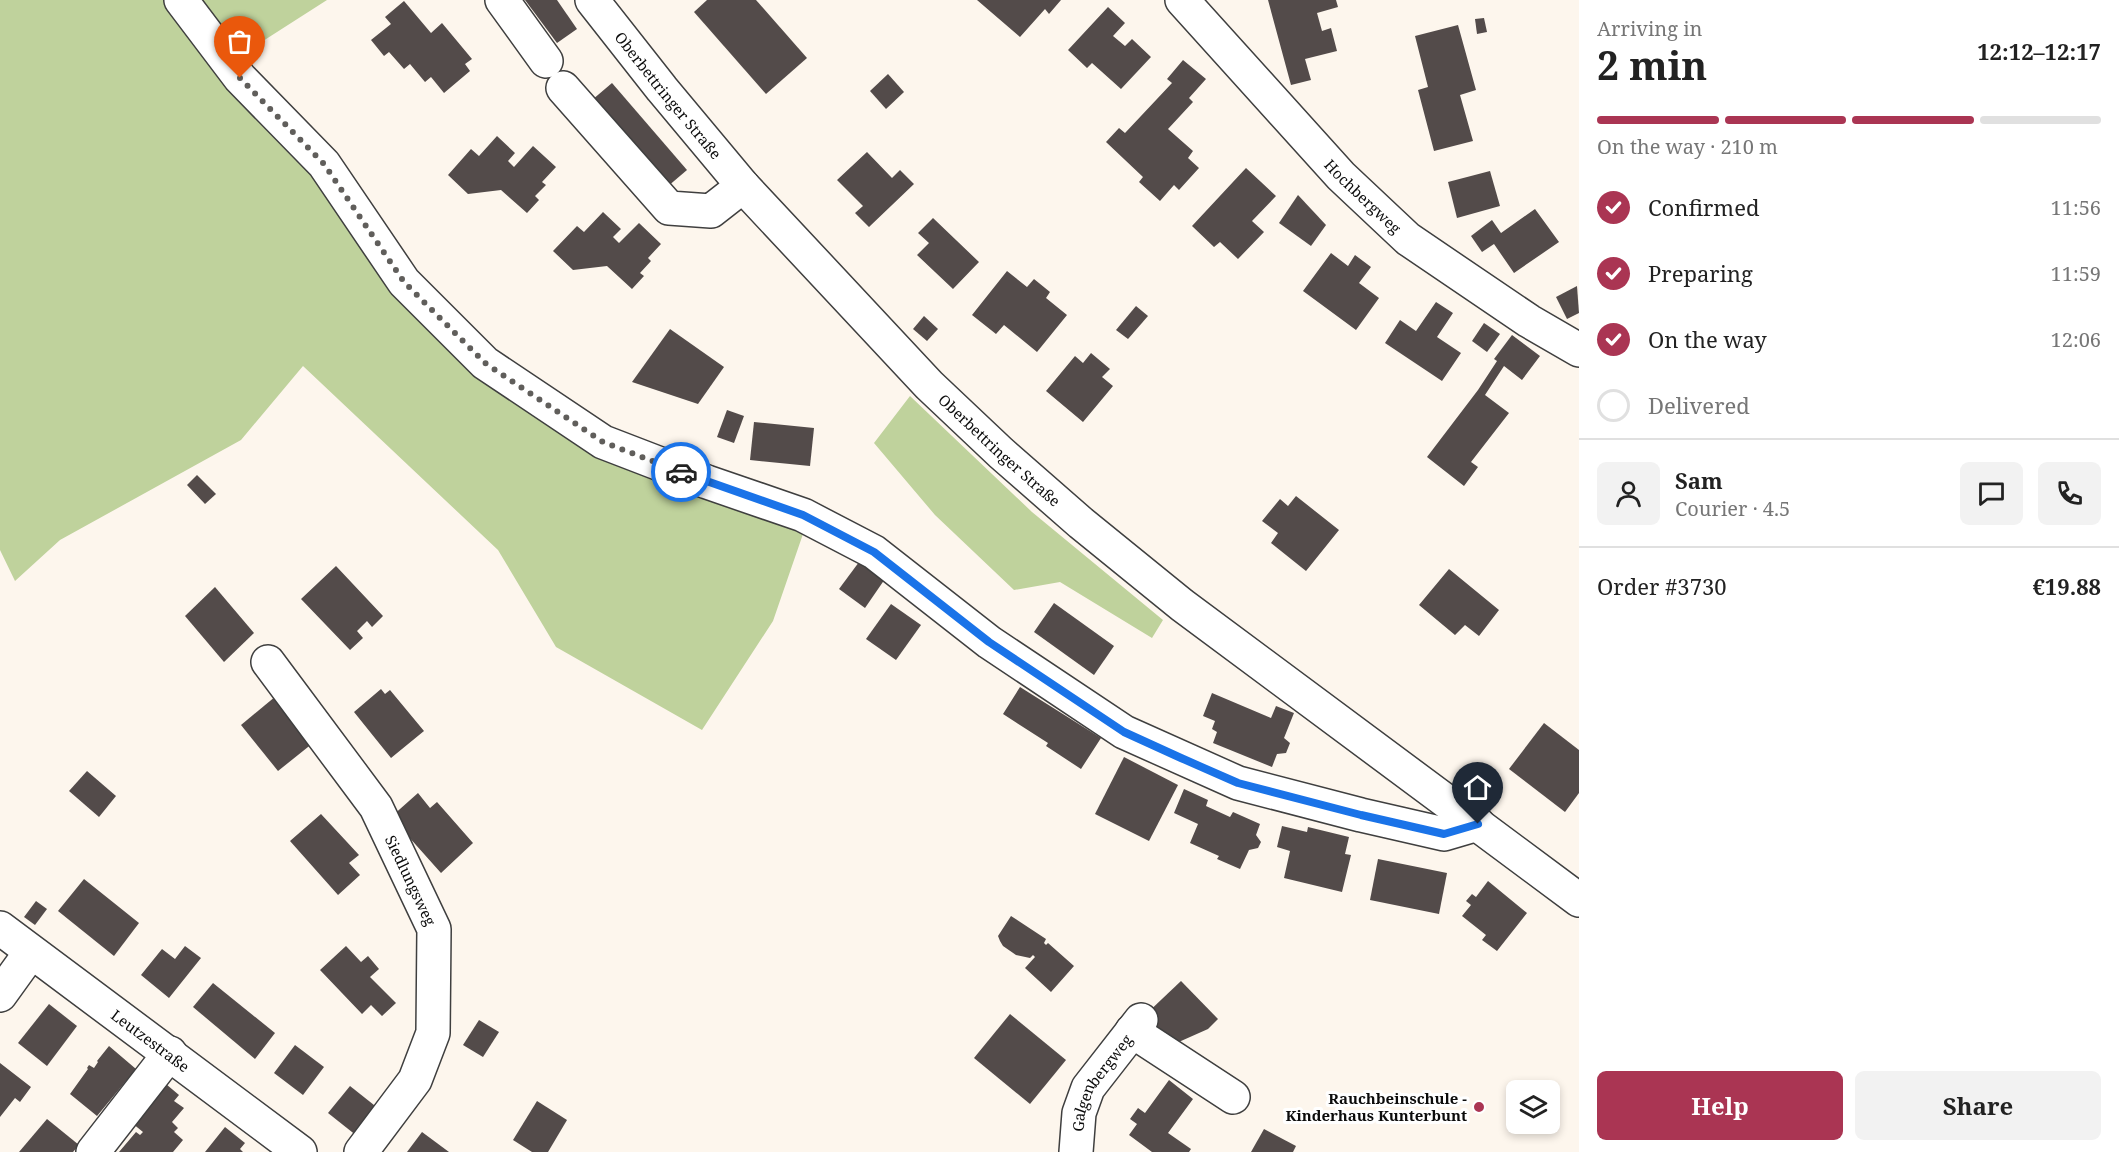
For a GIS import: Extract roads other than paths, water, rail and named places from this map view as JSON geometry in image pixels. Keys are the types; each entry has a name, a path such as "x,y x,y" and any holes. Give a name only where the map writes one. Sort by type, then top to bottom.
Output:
{"street":[{"path":"181,0 240,78 324,164 404,282 485,363 603,442 707,482 803,515 874,552 989,642 1124,732 1238,783 1444,834 1478,824"},
{"path":"502,0 554,74 669,208 711,211 742,186"},
{"name":"Oberbettringer Straße","path":"592,0 742,186 929,385 1001,453 1072,515 1182,604 1579,900"},
{"name":"Hochbergweg","path":"1182,0 1341,176 1408,239 1529,321 1579,350"},
{"name":"Siedlungsweg","path":"268,662 376,807 434,928 434,1034 416,1080 361,1152"},
{"name":"Leutzestraße","path":"0,928 300,1152"},
{"path":"0,995 31,952"},
{"name":"Galgenbergweg","path":"1076,1152 1079,1113 1088,1088 1136,1025 1233,1097"},
{"path":"93,1152 170,1053"}],"place":[{"name":"Rauchbeinschule - Kinderhaus Kunterbunt","path":"1479,1107"}]}
